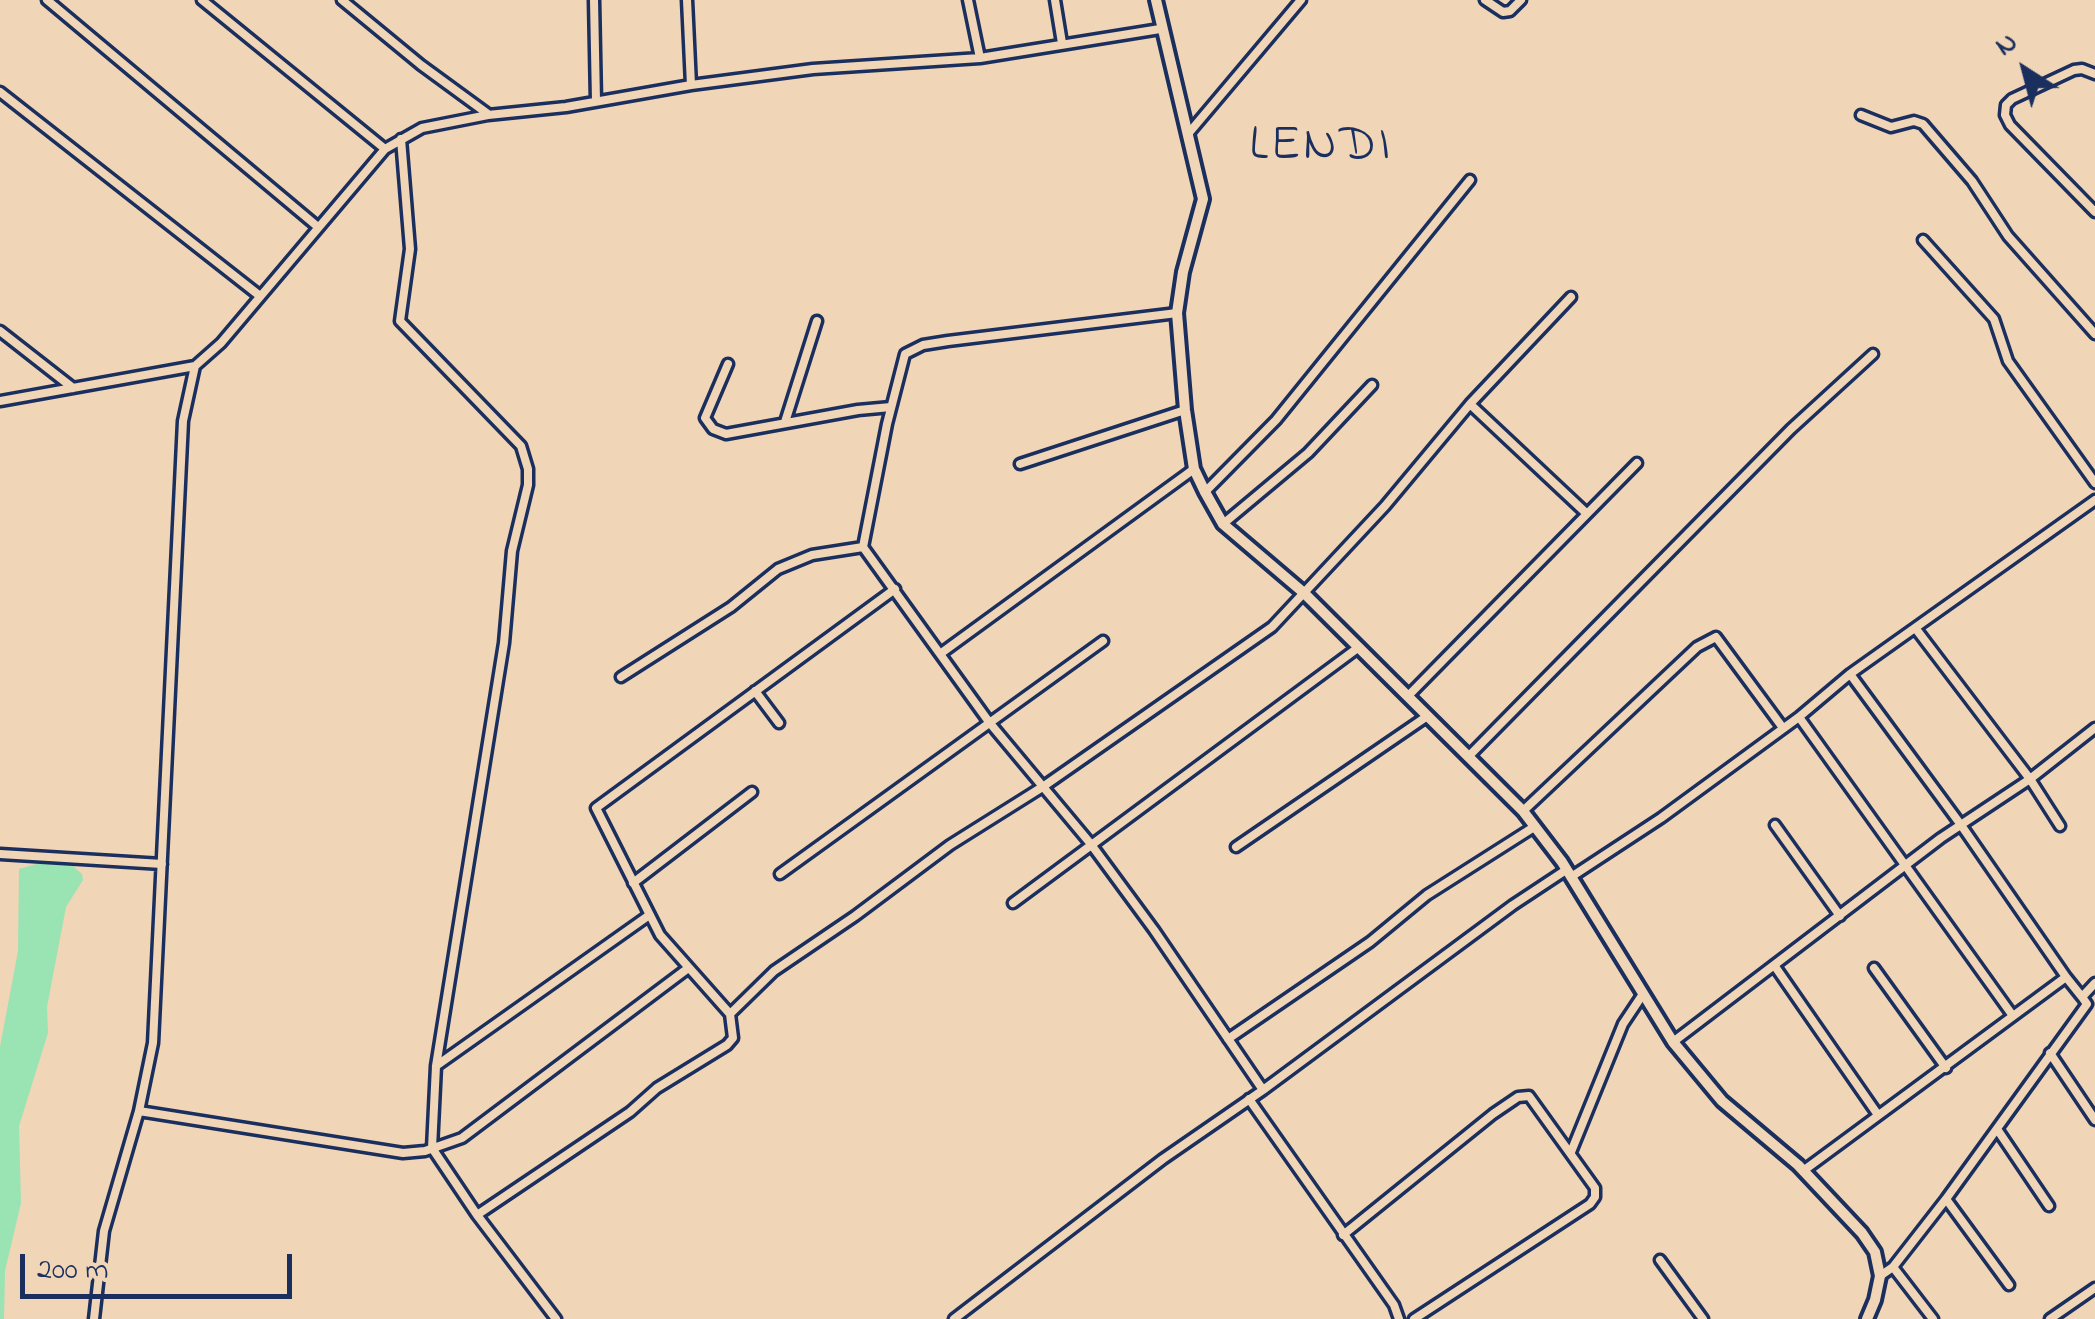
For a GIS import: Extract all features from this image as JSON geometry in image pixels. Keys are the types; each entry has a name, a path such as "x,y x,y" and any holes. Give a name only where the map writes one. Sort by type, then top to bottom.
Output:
{"main road":[{"path":"1156,0 1204,199 1183,272 1177,313 1194,469 1205,492 1223,524 1304,593 1523,811 1569,874 1673,1042 1722,1101 1803,1171 1862,1233 1875,1252 1880,1276 1867,1319"}],"street":[{"path":"47,0 318,227"},
{"path":"202,0 213,3 385,149"},
{"path":"342,0 488,115"},
{"path":"594,0 596,101"},
{"path":"687,0 691,85"},
{"path":"968,0 980,58"},
{"path":"1055,0 1062,43"},
{"path":"1188,134 1301,0"},
{"path":"1485,0 1503,12 1510,12 1521,0"},
{"path":"0,401 195,366 222,342 385,149 422,128 691,85 813,69 980,58 1160,29"},
{"path":"2095,74 2082,68 2074,70 2012,99 2006,114 2010,124 2095,212"},
{"path":"0,92 260,296"},
{"path":"1861,115 1890,127 1914,121 1923,124 1972,181 2008,236 2095,334"},
{"path":"401,139 410,249 400,321 521,446 528,469 528,486 512,551 504,643 436,1066 432,1148 556,1319"},
{"path":"1205,492 1266,431 1470,180"},
{"path":"1924,240 1994,319 2008,360 2095,482"},
{"path":"730,1014 794,956 950,845 1044,786 1272,628 1571,296"},
{"path":"1177,313 923,345 905,354 863,547 988,722 1090,843 1263,1090"},
{"path":"785,422 817,321"},
{"path":"0,331 73,388"},
{"path":"1468,757 1790,429 1873,354"},
{"path":"728,364 707,410 708,424 726,434 891,408"},
{"path":"94,1319 104,1231 140,1111 154,1043 183,422 195,366"},
{"path":"1223,524 1308,453 1372,385"},
{"path":"1470,404 1585,512"},
{"path":"1020,464 1185,410"},
{"path":"1408,696 1637,463"},
{"path":"940,654 1194,469"},
{"path":"954,1319 1129,1184 1466,939 1662,818 1850,674 2095,500"},
{"path":"621,677 732,607 778,569 812,555 863,547"},
{"path":"478,1215 630,1112 657,1088 714,1056 734,1038 730,1014 687,968 648,916 596,808 895,589"},
{"path":"1916,629 2030,779 2060,826"},
{"path":"1523,811 1698,647 1716,637 1783,728"},
{"path":"780,874 1103,641"},
{"path":"1013,903 1359,647"},
{"path":"1850,674 1962,824 2095,1014"},
{"path":"756,692 779,723"},
{"path":"1236,847 1426,716"},
{"path":"1798,717 2013,1016"},
{"path":"1673,1042 2095,728"},
{"path":"633,883 752,792"},
{"path":"1775,824 1840,916"},
{"path":"1228,1039 1370,942 1427,895 1534,826"},
{"path":"0,854 162,864"},
{"path":"436,1066 648,916"},
{"path":"1774,965 1878,1114"},
{"path":"140,1111 403,1153 432,1148 462,1138 687,968"},
{"path":"1874,968 1946,1068"},
{"path":"1803,1171 2066,976"},
{"path":"1880,1276 1893,1267 1946,1199 2050,1054 2095,983"},
{"path":"1571,1152 1623,1024 1643,994"},
{"path":"2050,1054 2095,1120"},
{"path":"1343,1234 1455,1142 1522,1095 1529,1096 1595,1188 1590,1204 1414,1319"},
{"path":"1249,1099 1394,1306 1399,1319"},
{"path":"1996,1129 2049,1206"},
{"path":"1946,1199 2009,1286"},
{"path":"1660,1260 1703,1319"},
{"path":"1893,1267 1934,1319"},
{"path":"2050,1319 2095,1288"}],"green space":[{"path":"43,862 73,866 83,880 66,907 47,1007 48,1033 19,1126 21,1203 5,1271 4,1319 0,1319 0,1047 18,951 19,869"}],"district":[{"name":"LENDI","path":"1321,150"}]}
